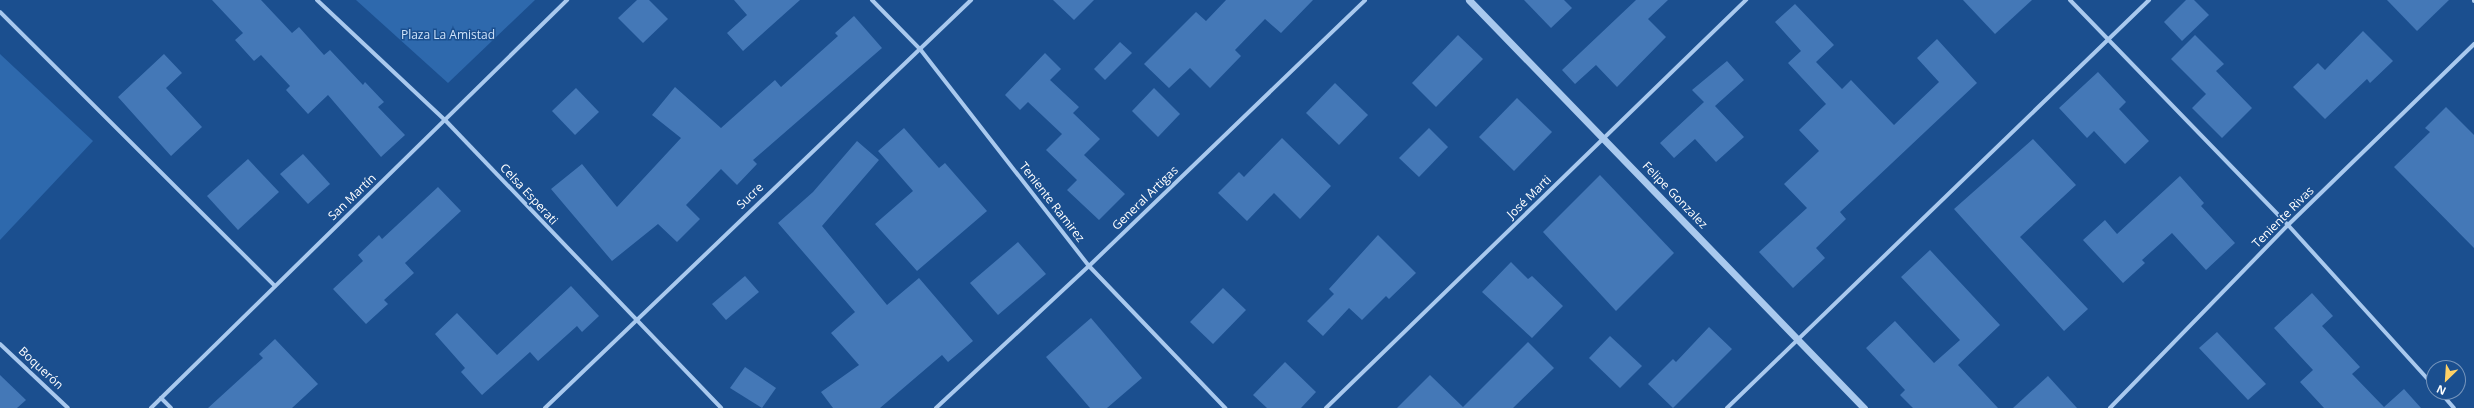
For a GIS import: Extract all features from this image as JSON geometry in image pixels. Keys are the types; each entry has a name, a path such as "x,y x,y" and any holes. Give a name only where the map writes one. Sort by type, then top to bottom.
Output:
{"street":[{"name":"Celsa Esperati","path":"317,0 445,120 634,320 721,408"},
{"name":"San Martín","path":"152,408 567,0"},
{"name":"Teniente Ramirez","path":"872,0 920,49 1089,266 1225,408"},
{"name":"Sucre","path":"545,408 634,320 971,0"},
{"name":"General Artigas","path":"936,408 1089,266 1365,0"},
{"name":"Felipe Gonzalez","path":"1469,0 1864,408"},
{"name":"José Marti","path":"1326,408 1746,0"},
{"path":"2070,0 2108,42 2288,225 2426,377"},
{"path":"1727,408 2108,42 2149,0"},
{"path":"0,12 275,286"},
{"name":"Teniente Rivas","path":"2110,408 2288,225 2474,44"},
{"name":"Boquerón","path":"0,344 68,408"},
{"path":"161,398 171,408"},
{"path":"2447,400 2454,408"}],"green space":[{"name":"Plaza La Amistad","path":"356,0 535,0 448,83"},
{"path":"0,54 93,141 0,240"}],"building":[{"path":"212,0 261,0 292,33 299,27 324,55 330,50 363,85 365,82 384,102 378,107 405,135 381,157 328,95 308,114 286,90 290,86 261,55 254,61 235,40 243,33"},
{"path":"637,0 649,0 668,19 643,43 618,18"},
{"path":"734,0 800,0 743,51 727,33 747,15"},
{"path":"1053,0 1094,0 1074,20"},
{"path":"1226,0 1313,0 1281,33 1265,19 1235,50 1241,56 1210,88 1190,68 1169,88 1144,64 1196,12 1206,21"},
{"path":"1524,0 1564,0 1572,8 1551,28"},
{"path":"1636,0 1668,0 1648,19 1666,37 1617,87 1596,65 1575,84 1562,70"},
{"path":"1963,0 2032,0 1995,34"},
{"path":"2186,0 2194,0 2209,15 2182,41 2164,22"},
{"path":"2387,0 2449,0 2417,31"},
{"path":"1795,4 1834,45 1816,62 1842,89 1851,80 1894,125 1939,82 1917,58 1937,39 1977,83 1840,212 1846,219 1816,248 1825,258 1793,288 1759,252 1807,208 1784,184 1819,151 1799,130 1826,104 1788,63 1801,51 1775,22"},
{"path":"854,16 882,48 753,160 757,164 737,185 721,169 686,205 700,219 677,242 658,224 612,261 551,189 582,164 617,207 681,138 652,115 675,87 721,128 775,80 781,87 838,36 835,33"},
{"path":"2363,31 2393,61 2370,83 2367,79 2325,119 2293,87 2318,63 2325,70"},
{"path":"1458,35 1483,59 1436,107 1412,83"},
{"path":"2195,35 2224,64 2216,71 2252,108 2222,138 2192,108 2206,94 2171,59"},
{"path":"1120,42 1132,53 1105,80 1094,69"},
{"path":"1045,53 1061,69 1050,80 1079,107 1073,113 1100,139 1084,155 1125,194 1099,220 1067,190 1077,180 1046,150 1062,134 1028,102 1020,110 1005,95"},
{"path":"164,54 182,73 166,88 202,127 171,156 118,97"},
{"path":"1727,61 1744,80 1715,106 1744,137 1716,162 1695,139 1674,158 1660,143 1704,102 1692,90"},
{"path":"2098,72 2126,102 2119,109 2149,141 2125,164 2094,131 2087,138 2059,108"},
{"path":"1335,83 1368,115 1339,145 1306,113"},
{"path":"576,88 599,112 575,135 552,111"},
{"path":"1154,88 1180,114 1158,137 1132,111"},
{"path":"1517,98 1552,132 1514,171 1479,137"},
{"path":"2446,107 2474,135 2474,248 2394,167 2430,132 2425,128"},
{"path":"904,128 939,168 945,163 987,211 917,271 875,224 913,191 878,151"},
{"path":"1429,128 1448,147 1419,177 1399,158"},
{"path":"1282,138 1331,186 1300,219 1274,193 1247,221 1218,193 1239,172 1244,177"},
{"path":"2033,139 2076,185 2020,237 2088,309 2064,331 1954,209"},
{"path":"857,141 879,160 822,226 887,305 919,278 973,341 948,362 942,355 880,408 833,408 821,392 859,365 831,333 855,312 778,223 813,192"},
{"path":"303,154 330,184 308,204 280,174"},
{"path":"248,159 279,192 238,230 207,196"},
{"path":"1600,175 1674,253 1616,311 1543,232"},
{"path":"2180,176 2204,203 2201,206 2235,243 2206,270 2172,233 2142,260 2145,263 2123,283 2083,240 2105,220 2117,234"},
{"path":"438,187 461,211 405,263 414,273 384,300 388,304 366,324 333,289 363,261 358,255 379,235 382,239"},
{"path":"1378,235 1416,273 1389,299 1386,296 1362,320 1349,308 1323,336 1307,321 1334,294 1329,289"},
{"path":"1018,242 1046,274 998,315 970,283"},
{"path":"1930,250 2000,325 1958,365 1998,408 1913,408 1900,395 1905,390 1866,348 1895,321 1934,363 1960,340 1901,277"},
{"path":"1511,262 1528,279 1532,276 1563,306 1532,338 1482,292"},
{"path":"745,276 759,292 726,320 712,304"},
{"path":"571,286 599,316 582,332 577,326 538,361 530,352 482,395 461,372 465,368 435,334 457,313 497,355"},
{"path":"1223,288 1246,310 1213,344 1190,322"},
{"path":"2312,293 2333,316 2322,326 2360,367 2352,374 2384,407 2404,389 2421,408 2324,408 2300,382 2313,370 2274,328"},
{"path":"1091,318 1142,378 1107,408 1090,408 1046,357"},
{"path":"1709,327 1732,349 1673,408 1648,384 1673,359 1676,362"},
{"path":"2217,332 2266,384 2248,400 2199,348"},
{"path":"1610,336 1642,366 1620,388 1589,358"},
{"path":"275,339 318,384 292,408 208,408 263,358 259,354"},
{"path":"1528,342 1554,368 1513,408 1397,408 1430,375 1463,407"},
{"path":"1285,362 1316,392 1301,408 1267,408 1253,395"},
{"path":"745,367 776,388 762,408 730,388"},
{"path":"0,375 26,400 17,408 0,408"},
{"path":"2048,376 2077,408 2013,408"}]}
